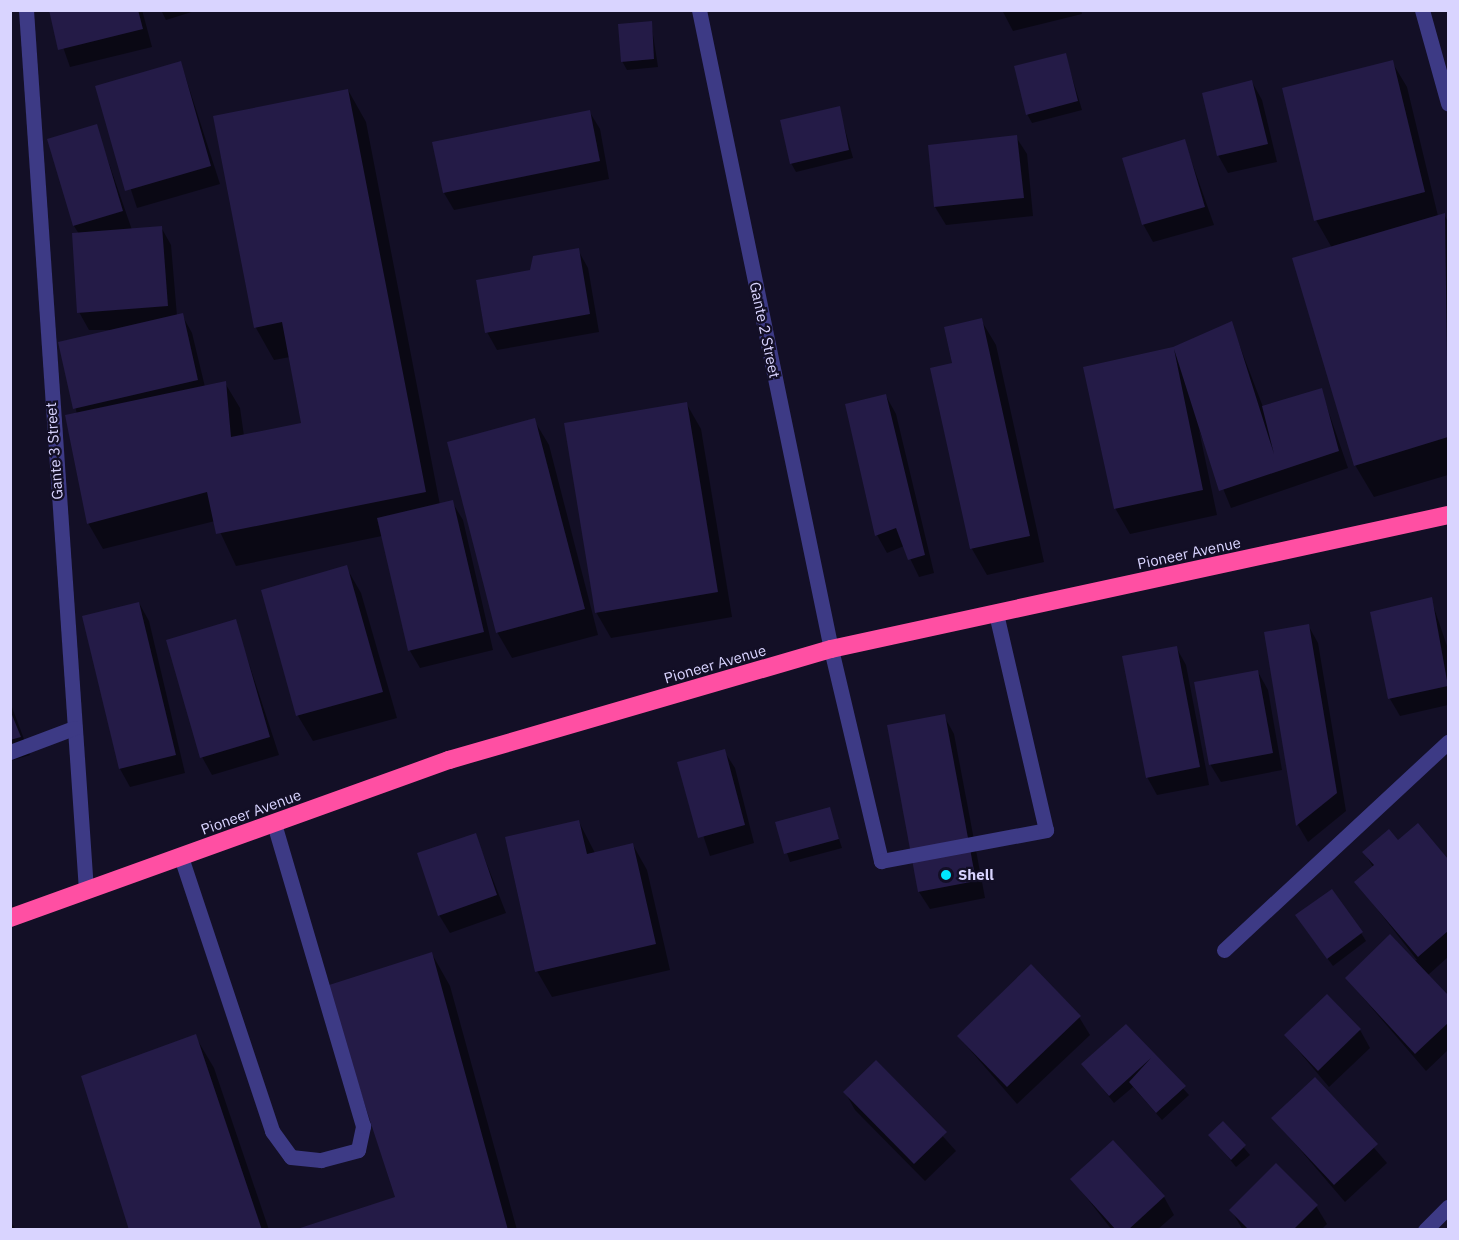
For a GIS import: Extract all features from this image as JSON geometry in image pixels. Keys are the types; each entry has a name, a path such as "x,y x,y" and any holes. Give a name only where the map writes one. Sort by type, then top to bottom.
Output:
{"highway":[{"name":"Pioneer Avenue","path":"10,918 449,760 831,649 1449,515"}],"street":[{"name":"Gante 3 Street","path":"26,10 86,891"},
{"name":"Gante 2 Street","path":"699,10 831,649 881,861 1046,830 996,613"},
{"path":"1422,10 1449,103"},
{"path":"10,752 74,728"},
{"path":"1224,950 1449,742"},
{"path":"182,857 272,1131 291,1157 321,1160 358,1150 363,1126 274,823"},
{"path":"1425,1230 1449,1207"}],"building":[{"path":"49,10 138,10 143,29 58,50"},
{"path":"652,21 654,59 621,62 618,24"},
{"path":"1066,53 1078,101 1026,115 1014,66"},
{"path":"1393,60 1425,192 1314,221 1282,88"},
{"path":"181,61 211,166 125,191 95,86"},
{"path":"1252,80 1268,144 1217,156 1202,93"},
{"path":"348,89 426,492 216,534 207,492 87,524 65,415 226,381 231,437 301,423 282,322 254,328 213,116"},
{"path":"840,106 849,150 790,164 780,120"},
{"path":"590,110 600,161 443,193 432,142"},
{"path":"97,124 123,211 73,226 47,139"},
{"path":"1017,135 1024,198 934,207 928,145"},
{"path":"1185,139 1205,207 1142,225 1122,158"},
{"path":"1445,213 1448,437 1354,466 1292,258"},
{"path":"162,226 168,306 77,313 72,233"},
{"path":"579,248 590,314 485,333 476,280 530,270 533,256"},
{"path":"183,313 198,380 73,409 58,342"},
{"path":"982,318 1030,536 970,549 930,368 952,363 944,327"},
{"path":"1232,321 1274,454 1262,406 1322,388 1339,451 1219,491 1174,349 1203,490 1114,509 1083,367 1173,347"},
{"path":"886,394 925,555 908,560 896,528 875,536 845,404"},
{"path":"687,402 718,592 595,613 564,423"},
{"path":"535,418 585,609 496,633 447,442"},
{"path":"453,500 484,632 408,651 377,518"},
{"path":"347,565 383,692 296,716 261,590"},
{"path":"1432,597 1448,686 1388,699 1370,612"},
{"path":"139,602 176,755 119,769 82,616"},
{"path":"236,619 270,737 200,758 166,640"},
{"path":"1309,624 1337,793 1296,826 1264,632"},
{"path":"1177,646 1200,767 1146,778 1122,656"},
{"path":"1258,670 1273,753 1209,765 1194,682"},
{"path":"10,710 21,737 10,740"},
{"path":"945,714 976,881 918,892 887,725"},
{"path":"725,749 745,825 698,838 677,762"},
{"path":"830,807 839,839 784,854 775,822"},
{"path":"579,820 587,854 633,843 656,944 535,972 505,837"},
{"path":"1418,823 1448,859 1448,931 1418,957 1354,882 1374,865 1362,852 1389,829 1398,840"},
{"path":"476,833 497,895 438,916 417,853"},
{"path":"1332,889 1363,932 1327,959 1295,915"},
{"path":"1390,934 1448,995 1448,1023 1415,1054 1345,978"},
{"path":"432,952 508,1230 294,1230 395,1197 326,986"},
{"path":"1031,964 1081,1016 1007,1087 957,1036"},
{"path":"1327,994 1361,1029 1318,1071 1284,1035"},
{"path":"1126,1024 1186,1086 1156,1113 1129,1082 1151,1058 1109,1096 1081,1064"},
{"path":"196,1034 262,1230 129,1230 81,1076"},
{"path":"876,1060 947,1132 914,1164 843,1092"},
{"path":"1315,1077 1378,1144 1334,1185 1271,1118"},
{"path":"1223,1121 1246,1145 1231,1160 1208,1135"},
{"path":"1113,1140 1165,1196 1128,1230 1116,1230 1070,1179"},
{"path":"1276,1163 1318,1205 1293,1230 1249,1230 1229,1210"}],"place":[{"name":"Shell","path":"946,875"}]}
